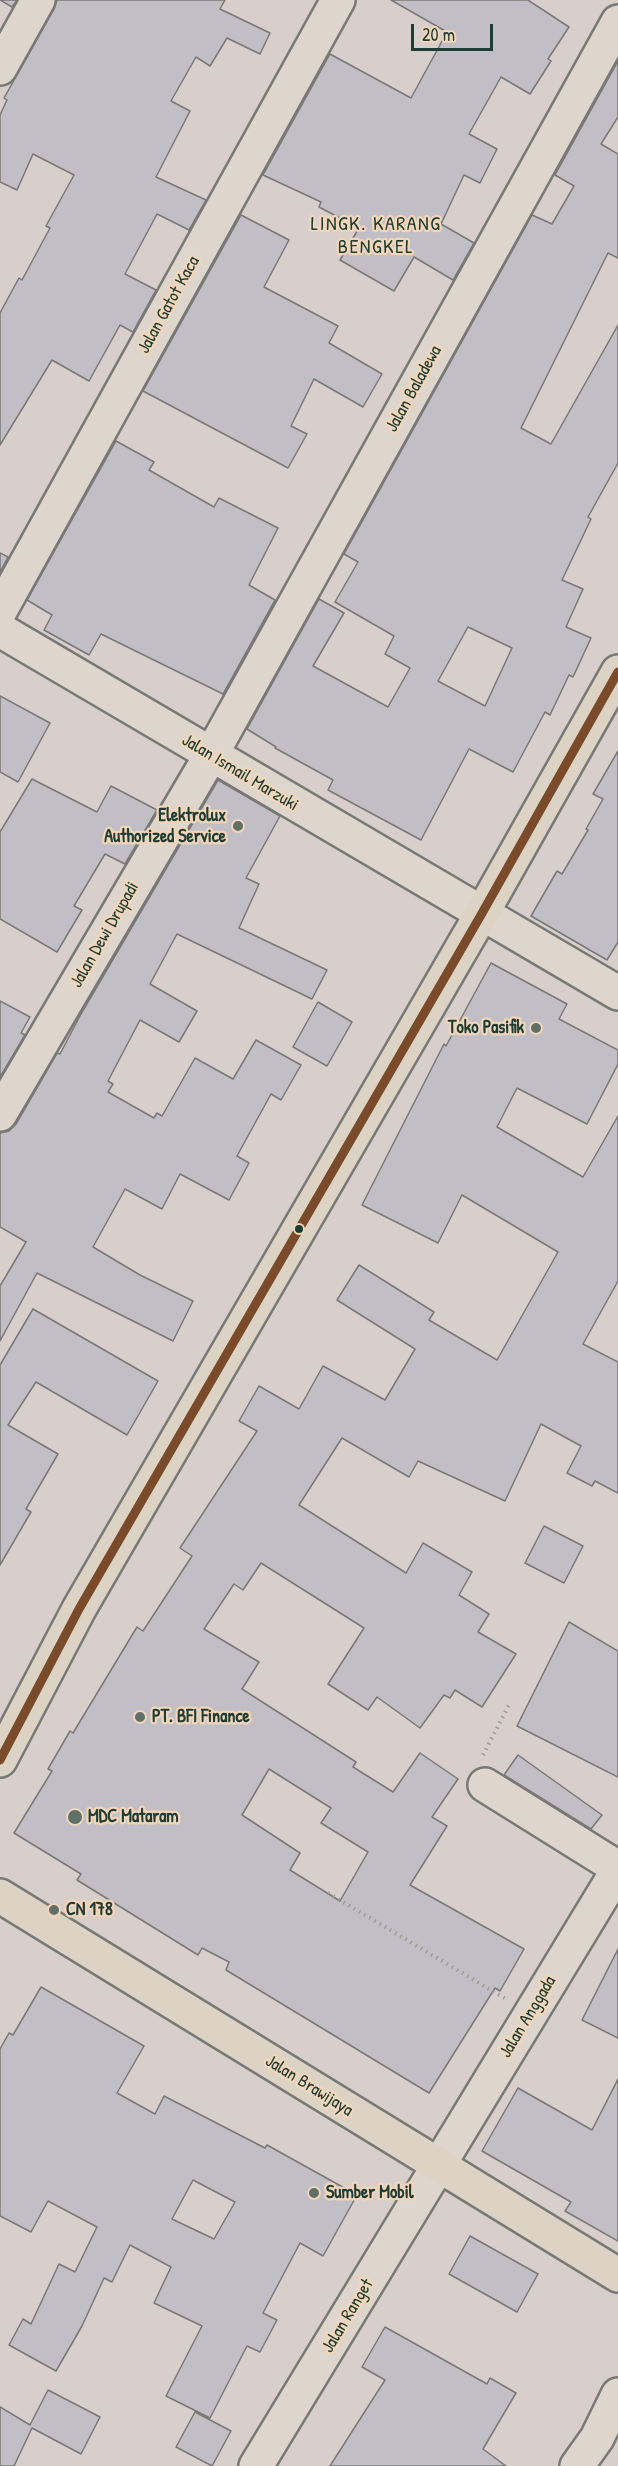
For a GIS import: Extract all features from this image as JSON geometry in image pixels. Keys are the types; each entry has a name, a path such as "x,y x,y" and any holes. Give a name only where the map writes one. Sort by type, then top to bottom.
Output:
{"main road":[{"path":"0,1760 79,1609 481,915 618,672"},
{"name":"Jalan Brawijaya","path":"0,1896 618,2275"}],"street":[{"path":"0,68 38,0"},
{"name":"Jalan Gatot Kaca","path":"0,611 338,0"},
{"name":"Jalan Baladewa","path":"210,756 618,22"},
{"name":"Jalan Ismail Marzuki","path":"0,630 210,756 618,993"},
{"name":"Jalan Dewi Drupadi","path":"0,1114 210,756"},
{"path":"485,1785 618,1869"},
{"name":"Jalan Anggada","path":"439,2166 618,1869"},
{"name":"Jalan Ranget","path":"256,2466 439,2166"},
{"path":"577,2466 597,2438 618,2395"}],"path":[{"path":"485,1785 478,1776 479,1763 510,1704"},
{"path":"327,1893 530,2013"}],"building":[{"path":"0,0 17,0 12,7"},
{"path":"57,0 225,0 220,9 270,33 260,54 227,38 210,66 196,57 171,101 190,111 156,177 206,200 189,230 157,214 125,274 156,290 133,332 120,325 89,381 52,360 0,445 0,313 19,278 22,280 50,228 46,226 74,175 33,154 17,190 0,182 0,115 7,100 4,98"},
{"path":"391,0 528,0 569,27 548,59 551,61 530,94 501,77 469,134 497,149 480,183 464,175 441,224 474,243 453,280 414,257 394,291 340,260 359,228 319,207 321,202 263,175 330,54 411,98 447,32"},
{"path":"618,61 618,117 601,144 618,154 618,258 608,253 521,428 551,444 618,325 618,463 588,517 591,519 562,580 583,589 566,627 591,638 573,677 569,675 550,715 545,712 513,772 469,749 421,840 328,790 333,780 275,748 247,729 319,599 344,613 313,666 388,707 410,668 385,654 394,636 335,602 358,562 344,554 532,215 552,224 574,186 555,175","holes":["468,627 512,648 485,706 438,681"]},
{"path":"241,215 289,240 264,287 338,326 329,343 382,374 363,407 314,379 291,426 307,434 288,468 143,391"},
{"path":"116,441 154,462 149,470 214,507 219,498 278,528 249,585 275,600 223,694 101,634 89,655 44,630 52,615 27,600"},
{"path":"0,553 8,557 0,572"},
{"path":"0,696 50,723 18,782 0,772"},
{"path":"618,751 618,942 607,960 531,916 557,871 562,874 588,830 586,829 603,799 593,794"},
{"path":"32,779 97,812 111,786 157,810 125,864 105,854 74,906 82,910 57,952 0,919 0,832"},
{"path":"218,780 280,816 246,878 259,884 239,928 327,970 312,999 177,934 150,984 197,1011 179,1042 140,1020 108,1081 113,1084 108,1092 154,1118 157,1113 162,1116 195,1058 233,1079 256,1040 301,1065 281,1100 271,1094 237,1156 249,1163 229,1200 180,1174 162,1209 125,1189 93,1247 140,1275 193,1301 173,1341 37,1273 0,1341 0,1286 26,1242 0,1227 0,1133 9,1131 16,1124 57,1053 60,1054"},
{"path":"491,963 567,1004 559,1019 618,1050 618,1064 587,1124 517,1088 497,1127 583,1177 618,1116 618,1281 583,1344 618,1362 618,1493 595,1481 592,1486 567,1473 581,1446 541,1424 505,1501 418,1461 409,1477 342,1438 299,1505 406,1573 423,1543 472,1572 459,1595 489,1614 478,1632 516,1654 482,1707 455,1690 450,1698 444,1695 420,1728 377,1697 368,1710 328,1684 364,1628 261,1563 243,1590 234,1584 204,1629 259,1662 242,1689 356,1762 353,1767 393,1792 420,1753 458,1779 432,1817 447,1826 410,1885 524,1949 500,1991 495,1988 429,2093 226,1970 229,1962 202,1948 198,1955 77,1880 81,1874 14,1833 52,1771 48,1769 70,1731 73,1733 137,1627 143,1631 192,1556 180,1548 257,1431 239,1421 259,1386 299,1409 323,1366 385,1400 415,1349 337,1300 359,1265 434,1312 429,1320 497,1360 558,1252 462,1195 438,1243 362,1205 444,1044 446,1046","holes":["269,1769 331,1808 321,1823 368,1852 340,1901 290,1870 300,1853 242,1815"]},
{"path":"0,1001 30,1017 21,1033 25,1035 0,1077"},
{"path":"318,1002 352,1022 327,1066 293,1047"},
{"path":"33,1309 158,1381 127,1435 36,1382 8,1425 58,1454 26,1509 31,1512 0,1565 0,1365"},
{"path":"544,1526 583,1546 564,1583 525,1563"},
{"path":"569,1622 618,1651 618,1777 517,1726"},
{"path":"518,1755 602,1815 591,1829 504,1775"},
{"path":"618,1949 618,2038 582,2020"},
{"path":"41,1987 144,2046 117,2093 155,2114 164,2096 265,2148 267,2145 357,2195 323,2256 300,2243 263,2313 277,2320 260,2352 247,2346 210,2418 166,2396 202,2326 154,2303 171,2267 130,2245 112,2282 104,2278 82,2326 56,2371 9,2345 23,2319 31,2324 59,2264 75,2272 97,2227 48,2201 31,2232 0,2216 0,2049 9,2033 13,2035","holes":["193,2180 235,2202 214,2239 172,2219"]},
{"path":"618,2079 618,2241 565,2211 571,2202 482,2151 518,2088 592,2130"},
{"path":"470,2236 538,2274 517,2312 449,2274"},
{"path":"385,2327 487,2384 490,2378 516,2393 483,2449 506,2466 330,2466 385,2380 362,2367"},
{"path":"48,2390 100,2417 81,2454 32,2428 14,2466 0,2466 0,2407 30,2425"},
{"path":"195,2412 231,2431 212,2466 176,2447"}],"transit line":[{"path":"0,1760 79,1609 481,915 618,672"}],"place":[{"name":"Elektrolux Authorized Service","path":"238,826"},
{"name":"Toko Pasifik","path":"536,1028"},
{"name":"PT. BFI Finance","path":"140,1717"},
{"name":"MDC Mataram","path":"75,1817"},
{"name":"CN 178","path":"54,1910"},
{"name":"Sumber Mobil","path":"314,2193"}],"district":[{"name":"LINGK. KARANG BENGKEL","path":"376,236"}]}
